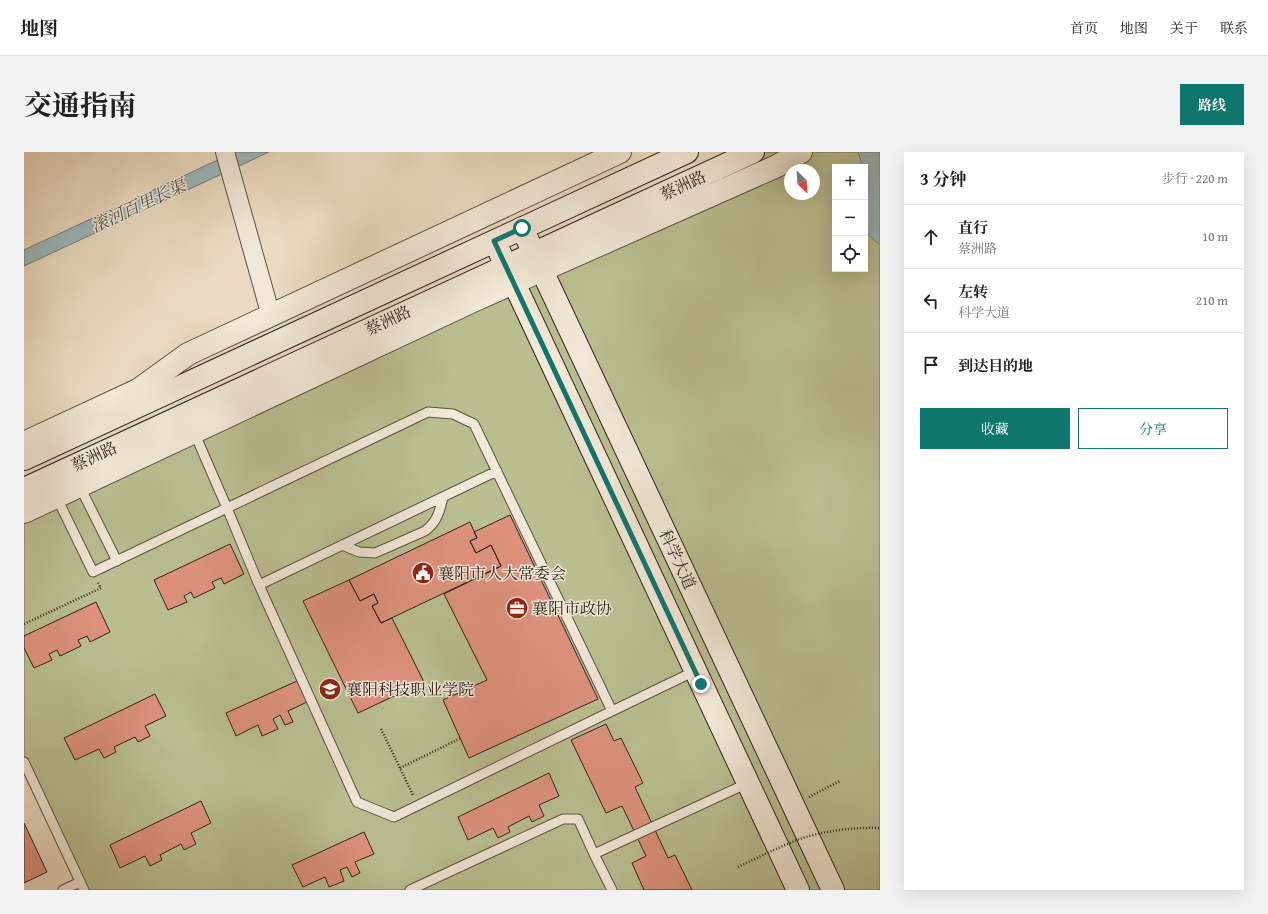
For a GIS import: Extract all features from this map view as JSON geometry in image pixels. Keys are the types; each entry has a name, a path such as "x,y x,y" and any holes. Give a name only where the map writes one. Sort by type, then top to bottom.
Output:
{"main road":[{"path":"24,443 138,390 188,354 620,152"},
{"name":"蔡洲路","path":"24,459 687,152"},
{"name":"蔡洲路","path":"24,489 52,487 76,476 538,262 753,152"},
{"path":"538,262 777,166 801,152"},
{"name":"科学大道","path":"522,228 833,890"},
{"name":"科学大道","path":"494,241 798,890"},
{"path":"24,512 52,487"}],"street":[{"path":"225,152 271,316"}],"lane":[{"path":"52,487 93,572 428,412 453,414 474,424 612,711"},
{"path":"190,423 259,585 357,802 394,817 695,671"},
{"path":"259,585 497,471"},
{"path":"76,476 117,561"},
{"path":"342,545 359,552 375,554 425,531 439,516 443,497"},
{"path":"24,762 82,886 63,890"},
{"path":"594,854 748,783"},
{"path":"410,890 563,819 578,820 612,890"}],"path":[{"path":"24,624 101,588 93,572"},
{"path":"381,729 418,805"},
{"path":"400,768 461,738"},
{"path":"793,804 840,781"},
{"path":"738,867 798,840 830,832 880,828"}],"green space":[{"path":"753,152 880,152 880,890 84,890 24,762 24,512"}],"water":[{"name":"滚河百里长渠","path":"235,152 269,152 24,266 24,250"},
{"path":"858,152 880,152 880,245 868,235 868,164 862,164"}],"building":[{"path":"510,515 598,699 469,758 443,700 487,680 444,594 501,566 491,545 476,553 470,541 477,538 474,532"},
{"path":"470,522 477,538 470,541 476,553 491,545 501,566 381,623 372,606 378,603 374,594 360,601 349,580"},
{"path":"230,544 244,574 224,584 221,578 212,582 215,588 194,598 191,592 184,596 187,602 168,610 154,580"},
{"path":"349,580 360,601 374,594 378,603 372,606 381,623 392,618 424,682 358,713 303,601"},
{"path":"96,602 110,632 90,642 87,636 78,640 81,646 60,656 57,650 49,654 52,660 34,668 24,648 24,636"},
{"path":"297,681 307,702 288,711 293,722 285,725 280,715 273,719 278,729 262,736 258,725 236,736 226,713"},
{"path":"155,694 166,716 145,726 150,736 138,742 135,737 114,747 116,752 104,758 99,749 75,760 64,738"},
{"path":"606,724 614,741 621,738 643,783 635,787 668,858 675,855 692,890 644,890 632,863 646,856 622,806 606,813 571,740"},
{"path":"549,773 559,796 539,805 544,816 532,822 529,816 508,827 510,832 498,838 493,828 468,840 458,817"},
{"path":"201,801 211,823 191,833 196,844 184,850 181,844 160,855 162,860 150,866 145,856 120,868 110,845"},
{"path":"24,823 47,872 24,883"},
{"path":"364,832 374,854 355,862 360,873 352,877 347,867 340,870 344,881 329,887 325,877 303,887 292,865"}],"place":[{"name":"襄阳市人大常委会","path":"423,573"},
{"name":"襄阳市政协","path":"517,608"},
{"name":"襄阳科技职业学院","path":"330,689"}],"route":[{"path":"522,228 494,241 701,684"}]}
